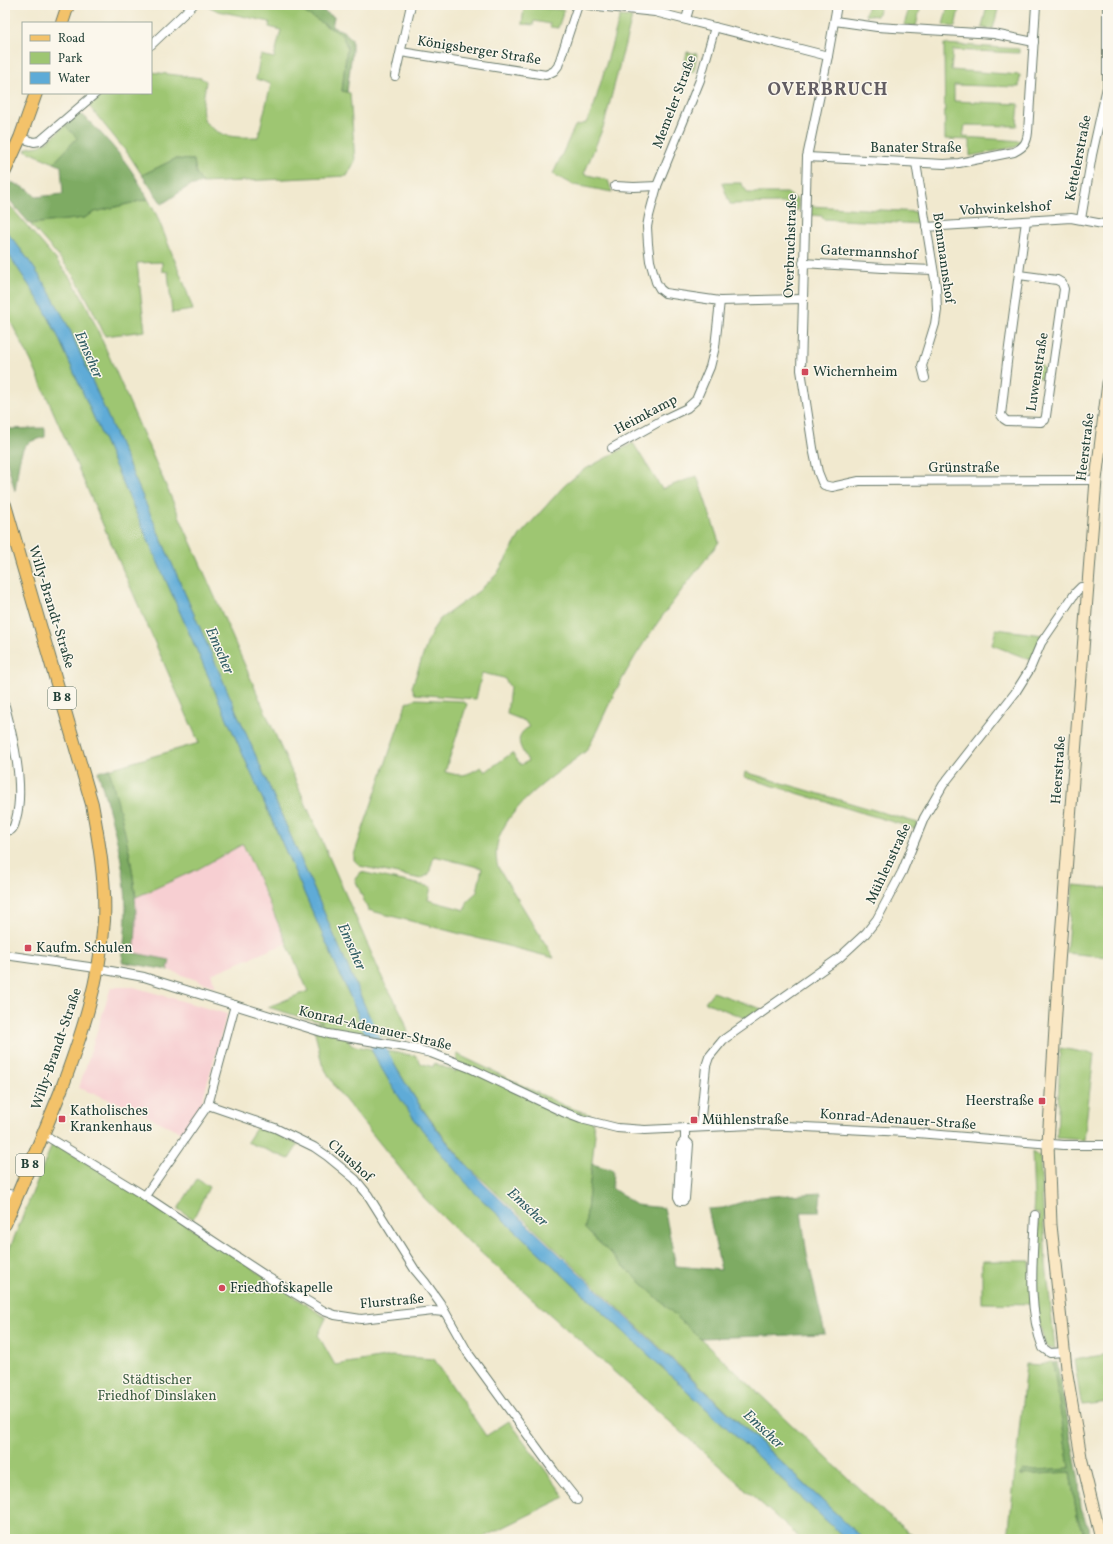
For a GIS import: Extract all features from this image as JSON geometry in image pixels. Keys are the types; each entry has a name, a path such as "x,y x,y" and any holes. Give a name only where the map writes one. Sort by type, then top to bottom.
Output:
{"main road":[{"path":"62,22 68,5"},
{"path":"5,171 20,138 36,94"},
{"name":"Heerstraße","path":"1100,1539 1081,1457 1064,1352 1051,1225 1048,1143 1059,963 1096,480 1108,383"},
{"name":"Willy-Brandt-Straße","path":"5,505 92,804 99,839 103,875 104,919 98,969 84,1027 43,1134 11,1195 5,1224"}],"street":[{"path":"152,44 193,5"},
{"path":"395,76 411,5"},
{"name":"Königsberger Straße","path":"401,52 546,74 554,71 558,66 578,5"},
{"path":"588,5 655,12 828,56"},
{"path":"686,19 690,5"},
{"name":"Overbruchstraße","path":"829,486 824,485 818,472 801,370 802,299 807,158 837,5"},
{"name":"Banater Straße","path":"807,158 916,163 959,163 1014,152 1025,145 1028,132 1036,5"},
{"name":"Kettelerstraße","path":"1081,219 1092,155 1107,87 1107,5"},
{"path":"835,21 877,27 994,34 1034,42"},
{"name":"Memeler Straße","path":"715,27 700,80 657,186 647,227 650,261 656,282 664,293 720,301"},
{"path":"20,138 34,142 40,141 95,94"},
{"name":"Bommannshof","path":"916,163 936,286 937,310 935,324 922,366 925,378"},
{"path":"615,186 634,188 657,186"},
{"name":"Vohwinkelshof","path":"926,227 1071,218 1108,225"},
{"name":"Luwenstraße","path":"1019,275 1057,280 1062,283 1064,289 1046,416 1045,420 1041,422 1007,421 1001,415 1006,362 1026,221"},
{"name":"Gatermannshof","path":"803,263 933,270"},
{"path":"720,301 802,299"},
{"name":"Heimkamp","path":"612,448 687,408 696,400 710,367 715,347 720,301"},
{"name":"Grünstraße","path":"829,486 861,481 1096,480"},
{"name":"Mühlenstraße","path":"700,1127 706,1066 713,1050 732,1032 838,958 869,928 888,901 902,872 924,818 943,785 1015,693 1030,669 1041,643 1076,592 1081,587 1089,586"},
{"path":"5,706 11,728 20,794 18,814 14,826 11,830 5,831"},
{"name":"Konrad-Adenauer-Straße","path":"5,955 144,977 328,1034 405,1047 450,1060 581,1119 617,1128 632,1130 700,1127 785,1126 1064,1145 1108,1145"},
{"path":"145,1196 208,1105 235,1006"},
{"name":"Claushof","path":"208,1105 275,1128 314,1147 344,1169 368,1195 415,1270 425,1282 444,1312"},
{"path":"685,1140 689,1144 685,1199 683,1202 678,1198 681,1145 685,1140 686,1128"},
{"name":"Flurstraße","path":"43,1134 145,1196 269,1278 335,1316 361,1319 433,1311 444,1312 468,1353 554,1471 577,1500"},
{"path":"1035,1215 1032,1273 1036,1322 1043,1348 1050,1352 1064,1352"}],"shaded area":[{"path":"243,844 287,943 211,974 216,987 168,970 170,960 134,954 136,897 198,869"},
{"path":"111,987 134,987 227,1014 202,1102 183,1133 126,1106 79,1088"}],"green space":[{"path":"206,5 292,5 340,33 345,40 347,47 342,91 350,93 355,161 347,176 202,183 196,173 194,160 175,159 142,175 129,155 89,106 104,94 152,94 152,72 201,78 206,81 202,110 205,122 217,132 228,136 258,137 271,84 256,79 260,58 261,55 274,58 281,30 269,27 270,22 218,11"},
{"path":"292,5 313,5 334,17 332,27 343,31 352,39 352,52 347,92 342,91 347,47 342,35"},
{"path":"868,5 881,5 877,16 865,15"},
{"path":"910,5 921,5 916,26 904,25"},
{"path":"948,5 960,5 955,27 943,25"},
{"path":"987,5 999,5 993,29 982,28"},
{"path":"524,7 564,10 558,28 550,27 550,24 534,21 533,25 522,24"},
{"path":"620,16 632,17 604,125 584,174 608,180 612,192 574,185 553,174 575,126 586,123 594,106"},
{"path":"944,44 1019,49 1019,53 953,50 951,70 1020,75 1019,87 954,85 954,101 1019,104 1017,126 965,125 963,137 1023,141 1016,147 970,156 970,140 945,139"},
{"path":"687,52 697,54 694,72 683,70"},
{"path":"79,114 84,116 120,155 135,175 148,199 95,212 84,218 30,224 6,196 11,182 29,190 36,197 63,194 61,166 54,163 77,138 65,125"},
{"path":"65,125 78,137 54,163 25,150 46,142"},
{"path":"175,159 194,160 196,173 202,183 189,186 162,204 142,175"},
{"path":"722,183 741,183 748,193 787,193 798,200 798,211 784,203 730,204"},
{"path":"148,199 157,216 193,310 172,313 168,272 162,271 162,262 137,263 145,331 105,336 91,306 74,276 30,224 84,218 95,212"},
{"path":"5,200 58,262 73,282 87,306 384,982 396,1002 409,1038 403,1037 397,1040 378,1036 70,330 56,303 24,253 5,230"},
{"path":"810,206 919,212 921,224 823,219 822,216 809,215"},
{"path":"5,249 42,305 56,332 367,1035 344,1031 351,1045 371,1049 394,1089 419,1125 476,1194 846,1539 801,1539 459,1233 424,1198 337,1090 322,1064 313,1023 323,1022 268,1007 308,991 243,844 198,869 136,897 130,855 109,769 199,743 31,361 5,311"},
{"path":"1041,365 1044,368 1042,379 1031,375 1036,368"},
{"path":"45,428 45,437 34,440 25,446 23,450 19,461 15,491 5,455 5,429"},
{"path":"633,443 662,489 697,476 719,542 669,606 635,657 586,751 556,773 524,801 511,816 501,832 496,849 498,867 554,958 368,910 355,879 361,872 431,887 428,900 465,910 468,900 477,892 482,868 434,856 429,874 421,879 360,866 354,860 354,855 405,707 407,702 416,699 461,701 467,704 445,772 456,775 464,775 481,767 485,772 512,753 521,765 528,761 519,739 524,731 529,727 525,721 507,714 510,687 504,678 482,673 476,699 415,694 412,687 428,641 440,619 479,591 497,574 520,535 564,486 582,471"},
{"path":"996,629 1043,635 1031,660 992,645"},
{"path":"109,769 126,837 134,883 136,930 134,953 170,960 168,970 122,962 126,907 123,873 108,805 98,772"},
{"path":"745,772 918,823 916,829 744,777"},
{"path":"1073,885 1108,888 1108,957 1066,953"},
{"path":"713,992 762,1009 747,1019 705,1002"},
{"path":"1060,1048 1094,1054 1084,1140 1057,1138"},
{"path":"387,1051 416,1056 420,1063 433,1067 434,1063 456,1072 457,1054 565,1106 591,1115 595,1134 585,1229 886,1514 917,1539 863,1539 470,1168 425,1112"},
{"path":"257,1127 273,1132 298,1145 289,1159 247,1142"},
{"name":"Städtischer Friedhof Dinslaken","path":"53,1142 215,1243 326,1318 318,1335 335,1365 391,1356 434,1359 486,1436 509,1421 565,1497 480,1539 5,1539 5,1260"},
{"path":"1032,1152 1040,1157 1046,1263 1055,1349 1049,1348 1045,1345 1037,1314 1035,1281 1039,1214 1033,1212 1034,1199"},
{"path":"592,1164 613,1170 612,1188 636,1205 664,1208 676,1266 721,1270 708,1209 723,1208 759,1197 821,1193 819,1212 801,1212 807,1255 825,1334 699,1338 585,1229"},
{"path":"197,1179 209,1187 193,1219 178,1209"},
{"path":"982,1261 1030,1261 1032,1304 982,1303"},
{"path":"1108,1354 1108,1402 1083,1405 1081,1402 1074,1360"},
{"path":"1050,1361 1054,1364 1069,1468 1023,1471 1021,1475 1070,1472 1077,1516 1085,1539 1008,1539 1026,1364 1041,1365"},
{"path":"1057,1362 1079,1481 1081,1508 1092,1539 1085,1539 1077,1516 1070,1472 1021,1475 1021,1472 1023,1471 1069,1468 1053,1363"}],"water":[{"path":"5,230 24,253 56,303 70,330 378,1036 367,1035 56,332 42,305 5,249"},
{"path":"371,1049 387,1051 408,1087 431,1121 456,1153 484,1184 863,1539 846,1539 476,1194 419,1125 394,1089"}],"waterway":[{"name":"Emscher","path":"365,1020 388,1064"}],"place":[{"name":"Wichernheim","path":"805,372"},
{"name":"Kaufm. Schulen","path":"28,948"},
{"name":"Heerstraße","path":"1042,1101"},
{"name":"Katholisches Krankenhaus","path":"62,1119"},
{"name":"Mühlenstraße","path":"694,1120"},
{"name":"Friedhofskapelle","path":"222,1288"}],"district":[{"name":"OVERBRUCH","path":"828,90"}]}
